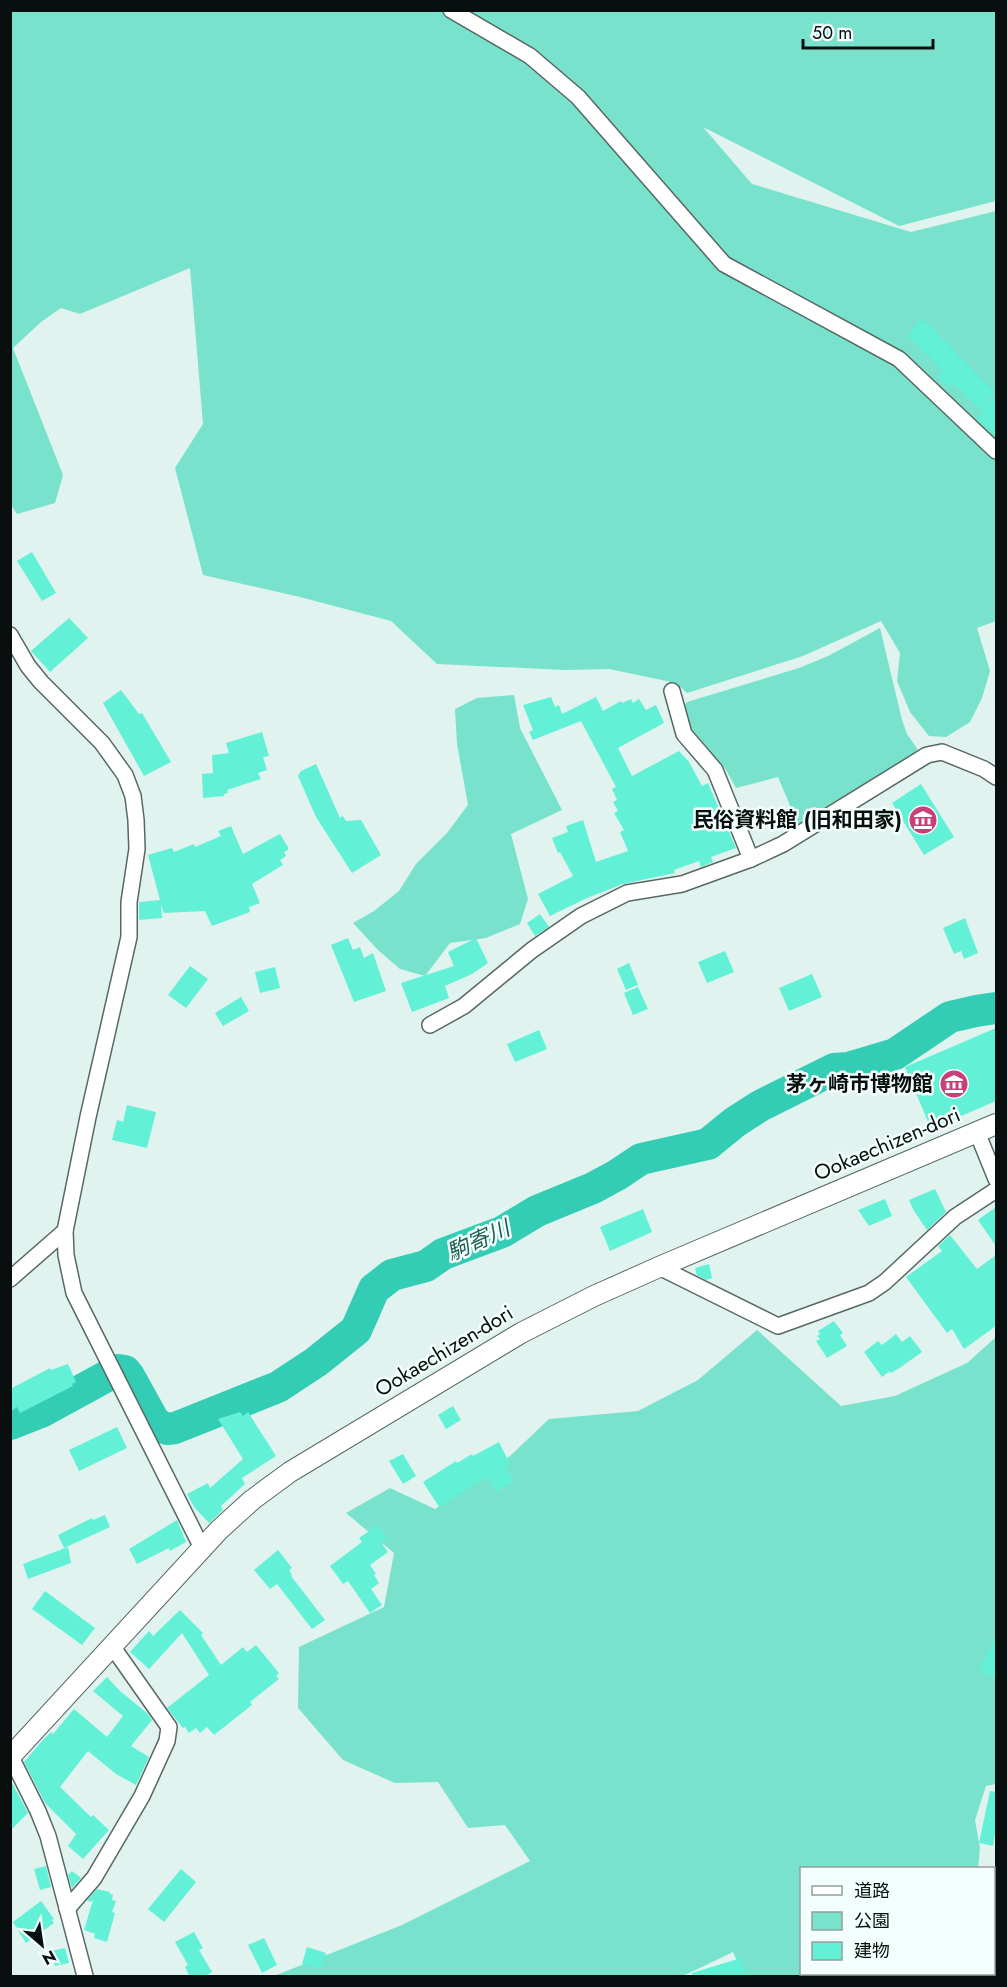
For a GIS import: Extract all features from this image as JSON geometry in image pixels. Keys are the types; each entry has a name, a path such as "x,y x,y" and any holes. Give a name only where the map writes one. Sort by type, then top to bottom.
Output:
{"street":[{"path":"452,10 530,56 557,77 578,97 724,264 899,359 996,451"},
{"path":"10,635 28,666 41,682 102,743 125,775 133,796 137,849 129,902 129,937 88,1117 65,1232 66,1255 75,1293 202,1548"},
{"path":"672,691 684,734 715,770 751,859"},
{"path":"430,1025 464,1006 532,950 581,916 627,893 682,884 751,859 783,844 927,755 942,752 984,769 996,777"},
{"name":"Ookaechizen-dori","path":"11,1757 202,1548 252,1500 313,1457 521,1333 594,1296 996,1124"},
{"path":"977,1132 996,1179"},
{"path":"659,1267 778,1326 869,1293 885,1282 955,1217 996,1190"},
{"path":"10,1278 65,1232"},
{"path":"67,1909 94,1878 142,1796 167,1741 170,1727 112,1646"},
{"path":"11,1757 38,1810 48,1836 85,1977"}],"green space":[{"path":"10,11 996,11 996,201 899,226 703,127 752,184 911,232 996,211 996,621 977,628 990,671 982,698 970,722 946,737 929,736 910,712 897,681 900,653 881,621 803,656 687,693 676,683 609,669 565,670 437,664 391,621 203,575 175,468 203,424 190,268 80,314 61,308 41,322 13,348 63,475 55,503 17,514 10,504"},
{"path":"880,628 902,720 907,734 918,750 799,827 778,777 736,788 726,770 691,729 683,708 687,702 799,668 828,656"},
{"path":"514,695 520,728 562,810 511,834 528,899 520,924 486,938 450,943 425,976 400,969 378,950 353,923 374,911 399,891 416,864 447,833 468,805 457,744 455,709 477,698"},
{"path":"757,1330 841,1406 895,1396 967,1363 996,1337 996,1784 986,1786 975,1820 980,1848 978,1867 800,1867 800,1975 995,1974 996,1976 743,1976 733,1952 683,1976 274,1976 402,1925 530,1861 505,1825 468,1828 438,1782 395,1783 343,1760 298,1708 299,1647 384,1607 394,1553 346,1513 390,1488 435,1509 510,1456 549,1419 638,1411 698,1380"}],"building":[{"path":"920,319 931,327 995,393 989,399 991,402 996,397 996,437 976,417 982,411 953,383 949,387 937,376 943,370 908,336"},
{"path":"32,552 56,593 42,601 17,561"},
{"path":"69,618 88,638 50,672 31,651"},
{"path":"121,690 139,714 142,713 171,762 144,776 103,703"},
{"path":"551,697 555,707 559,705 562,714 596,697 603,711 621,701 622,703 631,699 633,703 639,699 646,710 656,705 664,723 618,748 632,776 679,751 689,762 702,786 708,783 736,848 711,857 713,862 701,867 699,861 674,870 675,873 623,884 550,916 538,894 573,876 560,852 558,853 552,838 568,832 566,826 583,820 596,862 628,851 620,832 624,830 614,813 618,811 613,802 617,800 612,789 616,787 581,721 533,740 529,732 533,730 523,705"},
{"path":"262,732 269,756 263,757 267,770 258,773 261,779 227,790 228,793 224,796 203,798 202,774 213,773 212,755 229,753 226,743"},
{"path":"316,764 340,818 343,816 346,821 361,820 381,855 352,873 316,817 298,776 301,771"},
{"name":"民俗資料館 (旧和田家)","path":"921,784 954,837 924,855 892,803"},
{"path":"231,826 243,854 280,834 288,847 288,850 284,852 286,856 280,860 283,865 252,884 260,903 249,907 250,912 212,926 205,911 164,913 161,904 162,918 139,920 139,902 160,900 148,855 172,848 174,852 194,844 195,847 221,836 218,831"},
{"path":"540,914 549,927 535,936 527,923"},
{"path":"965,918 978,953 964,959 961,951 954,954 943,928"},
{"path":"348,938 353,950 360,947 364,958 373,953 386,991 354,1002 331,945"},
{"path":"476,938 488,963 472,974 445,986 449,998 412,1012 401,983 454,966 448,952"},
{"path":"725,951 734,972 707,983 698,962"},
{"path":"629,963 638,985 626,990 617,969"},
{"path":"190,966 208,979 186,1008 168,995"},
{"path":"275,967 280,988 260,993 255,972"},
{"path":"812,974 822,997 789,1011 779,988"},
{"path":"638,987 648,1009 633,1015 624,993"},
{"path":"241,997 249,1011 223,1026 215,1013"},
{"name":"茅ヶ崎市博物館","path":"996,1028 996,1101 931,1129 905,1067"},
{"path":"539,1030 547,1049 515,1062 507,1044"},
{"path":"127,1105 156,1112 147,1148 112,1140 117,1120 123,1122"},
{"path":"935,1189 946,1212 927,1230 909,1200"},
{"path":"885,1199 892,1216 869,1226 858,1210"},
{"path":"996,1207 996,1246 978,1220"},
{"path":"643,1209 652,1232 610,1251 600,1227"},
{"path":"950,1235 977,1269 996,1255 996,1326 964,1349 952,1329 947,1333 906,1277 942,1251 938,1246"},
{"path":"709,1264 712,1278 706,1280 697,1275 695,1268"},
{"path":"834,1321 843,1333 840,1335 847,1346 827,1358 816,1341 820,1339 817,1336 820,1334 818,1331"},
{"path":"896,1334 902,1342 910,1336 922,1352 882,1377 864,1352 878,1341 882,1345"},
{"path":"68,1364 76,1382 72,1384 73,1386 20,1413 17,1407 10,1412 10,1389 50,1368 51,1370"},
{"path":"453,1406 461,1420 446,1429 438,1415"},
{"path":"240,1412 243,1416 248,1412 276,1456 242,1478 245,1484 221,1506 223,1510 209,1523 194,1507 187,1494 208,1483 210,1488 243,1459 218,1419"},
{"path":"117,1427 127,1448 79,1471 69,1450"},
{"path":"499,1442 510,1464 506,1467 514,1481 496,1492 487,1477 439,1507 423,1482 456,1461 457,1463 472,1454 473,1456"},
{"path":"403,1454 416,1476 403,1484 389,1461"},
{"path":"105,1515 110,1527 64,1548 58,1535 92,1518 93,1520"},
{"path":"177,1520 186,1542 137,1564 129,1549"},
{"path":"378,1525 387,1537 381,1542 388,1552 370,1565 379,1583 371,1589 382,1605 370,1613 348,1581 343,1584 330,1566 362,1542 359,1538"},
{"path":"68,1547 71,1563 28,1579 23,1564"},
{"path":"278,1550 292,1568 289,1570 291,1576 325,1620 312,1629 277,1584 270,1589 254,1570"},
{"path":"45,1591 95,1628 82,1645 32,1609"},
{"path":"180,1610 203,1633 201,1635 221,1665 243,1647 247,1652 256,1645 279,1673 276,1676 279,1679 250,1702 252,1705 214,1735 207,1727 200,1733 196,1728 189,1733 167,1708 209,1675 182,1633 149,1669 130,1652 149,1631 153,1636"},
{"path":"996,1636 996,1679 979,1670"},
{"path":"107,1677 152,1720 131,1746 149,1757 136,1785 116,1774 88,1751 60,1787 91,1817 93,1815 109,1830 83,1859 68,1846 76,1834 45,1803 24,1762 51,1732 53,1734 74,1709 107,1737 123,1716 93,1691"},
{"path":"10,1779 28,1813 10,1831"},
{"path":"990,1791 996,1792 996,1829 993,1846 979,1843"},
{"path":"46,1866 51,1887 40,1890 34,1869"},
{"path":"181,1869 196,1882 164,1922 148,1909"},
{"path":"72,1871 81,1878 72,1888 68,1875"},
{"path":"97,1889 110,1892 113,1895 112,1900 116,1901 107,1942 94,1938 95,1934 84,1930 93,1900 90,1902 87,1900"},
{"path":"41,1901 54,1919 52,1920 54,1923 26,1943 13,1922"},
{"path":"194,1932 203,1948 199,1950 212,1972 204,1977 190,1977 185,1967 188,1965 175,1942"},
{"path":"264,1938 277,1965 262,1973 248,1945"},
{"path":"307,1947 326,1953 321,1970 302,1964"},
{"path":"65,1948 69,1963 55,1966 51,1951"},
{"path":"741,1958 746,1977 692,1977 692,1973"}],"waterway":[{"name":"駒寄川","path":"10,1424 43,1411 118,1370 125,1371 129,1376 155,1423 167,1429 175,1428 278,1387 316,1362 356,1330 374,1289 392,1275 426,1266 443,1254 502,1232 537,1211 593,1188 641,1159 708,1144 735,1122 760,1106 834,1069 848,1068 895,1054 950,1017 996,1008"}],"place":[{"name":"民俗資料館 (旧和田家)","path":"923,820"},
{"name":"茅ヶ崎市博物館","path":"954,1084"}]}
